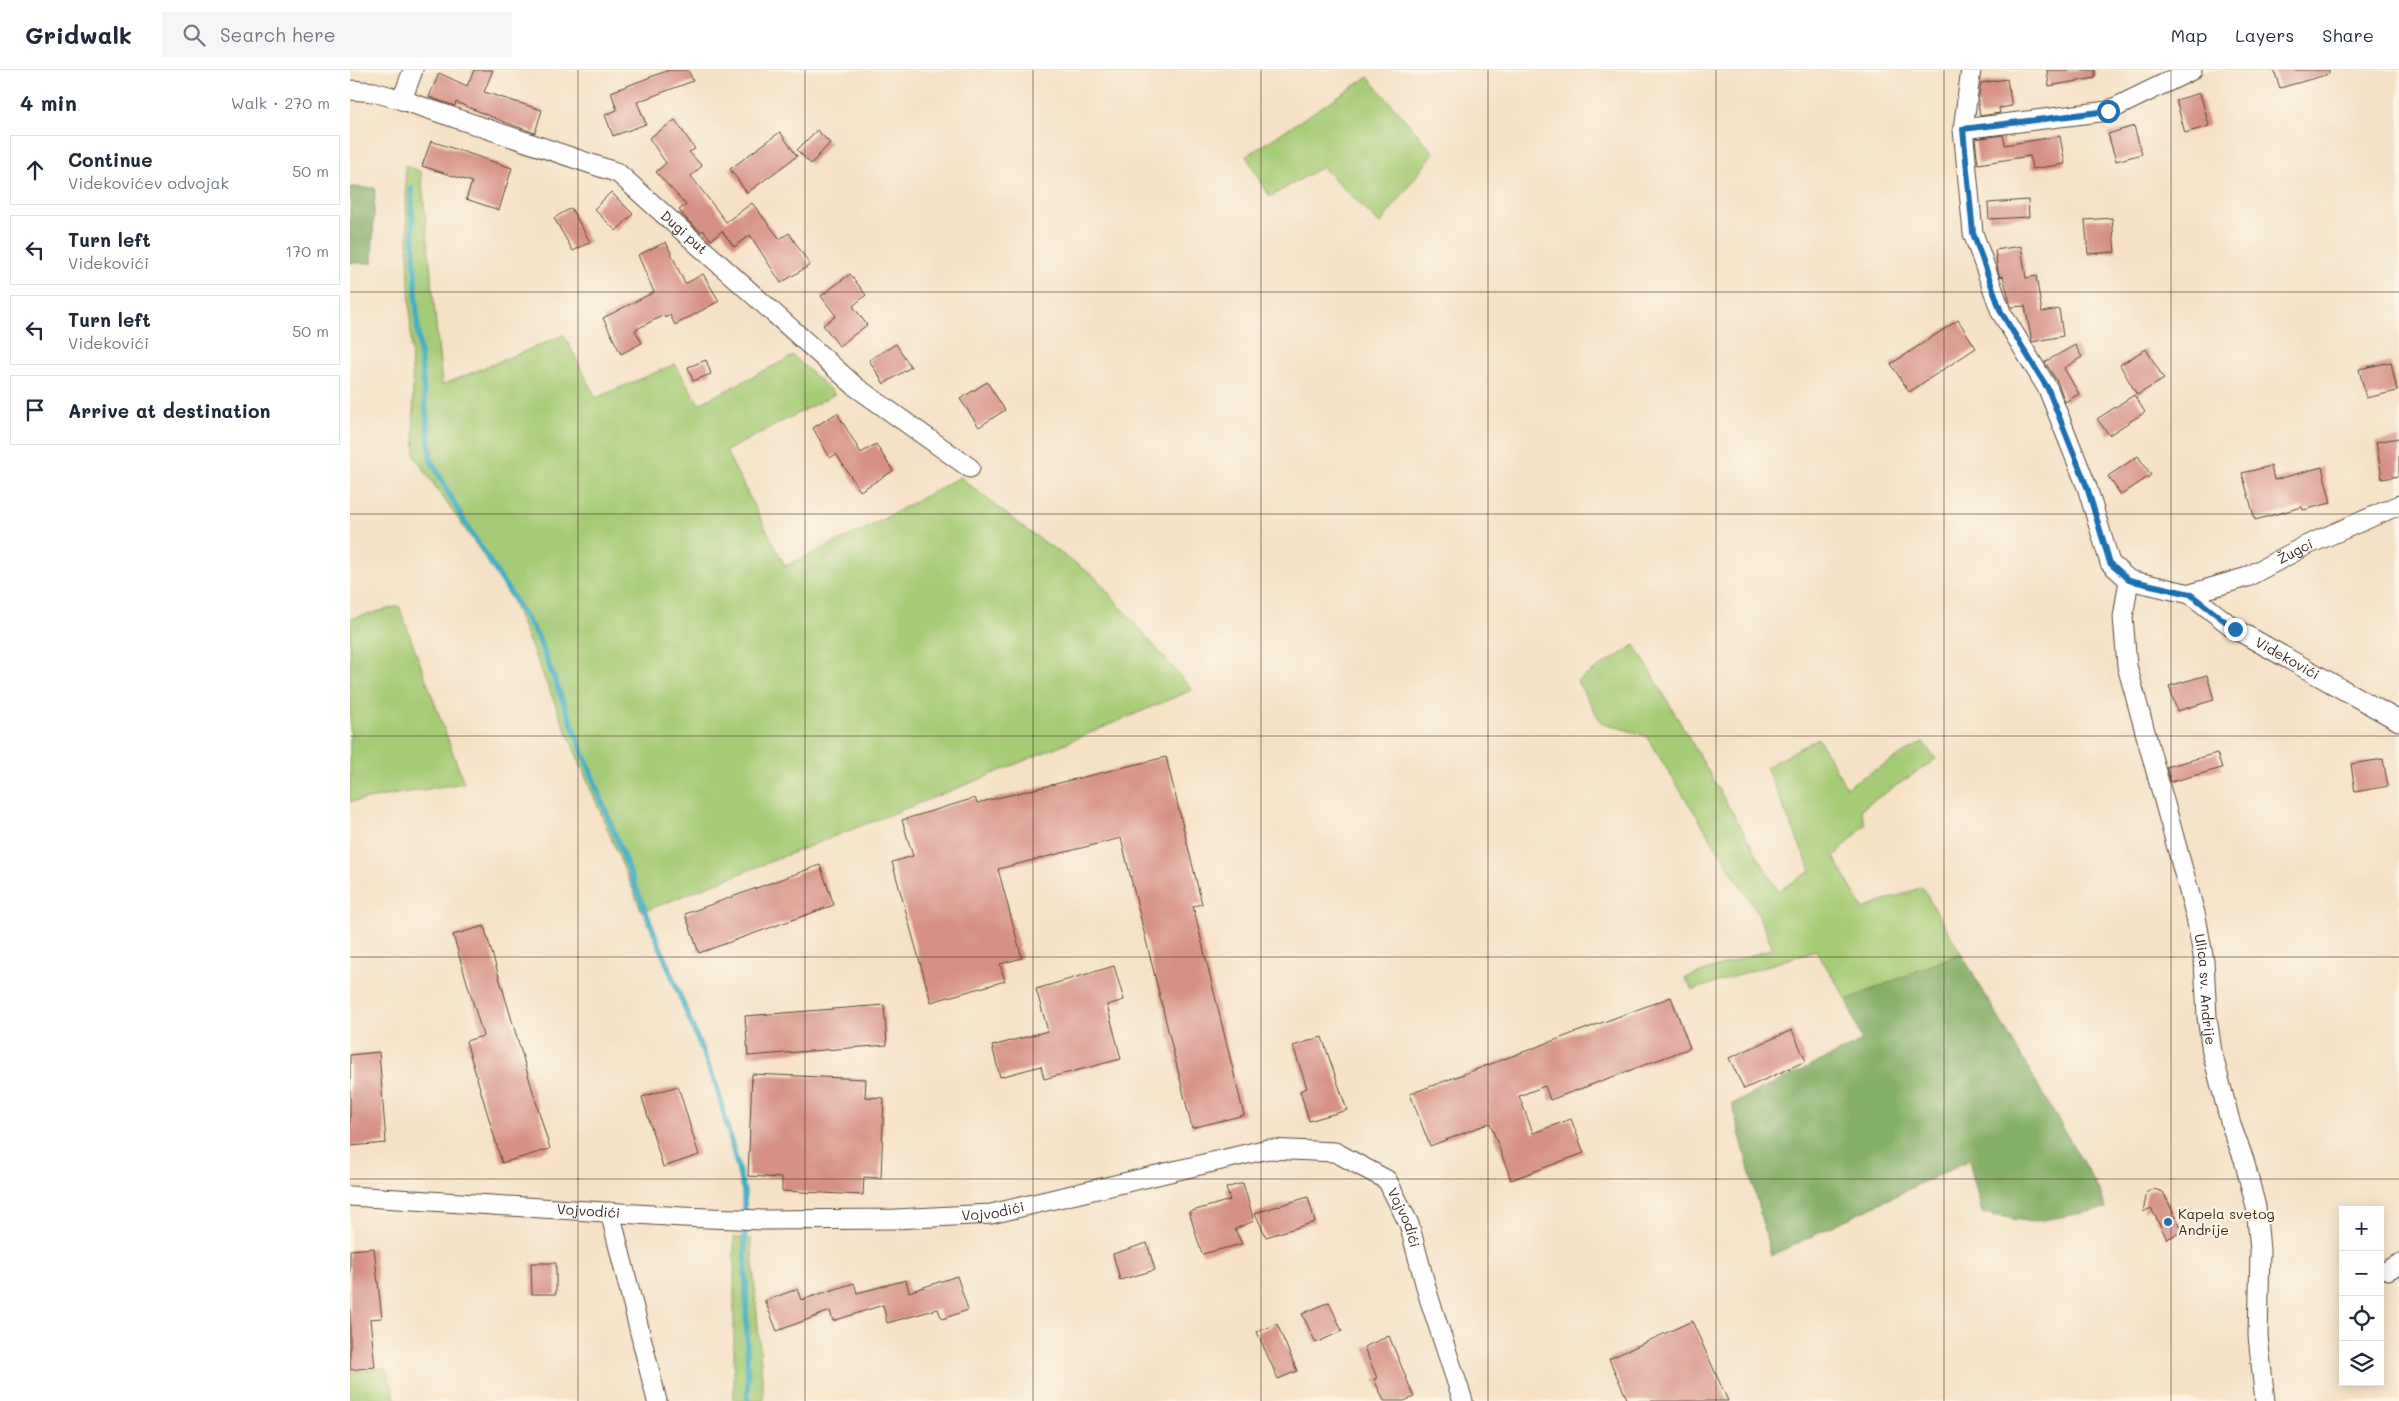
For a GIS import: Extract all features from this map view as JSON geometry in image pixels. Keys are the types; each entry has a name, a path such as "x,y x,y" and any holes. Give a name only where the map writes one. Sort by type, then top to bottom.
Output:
{"street":[{"path":"402,100 413,70"},
{"name":"Videkovići","path":"1971,70 1963,129 1973,233 2001,312 2048,389 2087,487 2110,563 2129,580 2190,594 2235,629 2399,721"},
{"path":"1963,129 2108,111 2192,70"},
{"name":"Dugi put","path":"350,90 374,92 402,100 618,173 856,387 970,468"},
{"name":"Žugci","path":"2190,594 2247,577 2305,546 2399,505"},
{"name":"Ulica sv. Andrije","path":"2129,580 2123,617 2127,666 2196,917 2204,961 2207,1018 2212,1052 2231,1125 2244,1160 2256,1207 2260,1250 2258,1336 2265,1401"},
{"name":"Vojvodići","path":"350,1196 730,1219 895,1219 991,1214 1268,1149 1335,1152 1387,1180 1409,1224 1429,1298 1463,1401"},
{"path":"610,1212 657,1401"}],"green space":[{"path":"1368,77 1434,153 1380,224 1322,167 1270,197 1246,156"},
{"path":"405,165 421,172 442,385 564,335 596,398 675,364 699,404 793,356 835,394 726,451 785,566 865,529 960,477 1021,526 1095,577 1192,690 983,778 642,912 508,591 415,457"},
{"path":"350,187 375,188 372,263 350,263"},
{"path":"399,606 464,783 350,802 350,619"},
{"path":"1635,645 1778,891 1811,871 1766,767 1818,738 1846,787 1923,742 1936,759 1861,809 1865,825 1834,857 1863,909 1922,887 1961,953 1847,1000 1816,950 1693,990 1685,978 1773,948 1756,910 1646,736 1601,722 1577,681"},
{"path":"1961,953 2100,1192 2106,1209 2031,1222 1982,1213 1969,1160 1771,1256 1732,1104 1862,1041 1847,1000"},
{"path":"734,1237 751,1239 764,1401 734,1401"},
{"path":"386,1368 396,1401 350,1401 350,1372"}],"building":[{"path":"474,70 493,70 484,92 542,110 535,133 456,102 455,106 429,97 439,73 467,86"},
{"path":"669,70 688,70 693,81 637,102 646,124 613,136 605,115 617,110 611,92"},
{"path":"2047,70 2095,70 2095,78 2049,86"},
{"path":"2274,70 2329,70 2329,74 2280,88"},
{"path":"2007,79 2012,106 1999,108 2000,113 1980,116 1978,102 1981,83"},
{"path":"2200,93 2209,126 2185,133 2176,100"},
{"path":"675,120 695,149 689,152 702,166 691,176 726,222 752,203 780,239 789,233 810,265 781,283 750,235 734,247 722,231 711,240 703,230 701,232 686,219 679,210 686,205 656,172 666,163 649,138"},
{"path":"2134,126 2142,154 2116,161 2108,134"},
{"path":"817,130 830,143 811,164 797,150"},
{"path":"780,132 797,156 747,193 730,169"},
{"path":"2003,135 2005,145 2060,136 2065,164 2032,169 2030,156 1978,164 1975,139"},
{"path":"431,141 512,168 499,210 466,199 472,182 422,166"},
{"path":"611,192 633,214 616,231 594,209"},
{"path":"2028,200 2029,217 1989,219 1988,203"},
{"path":"571,208 590,242 573,251 554,218"},
{"path":"2112,218 2115,252 2088,254 2085,220"},
{"path":"666,242 685,284 703,274 719,301 675,325 670,315 665,318 664,315 635,330 642,343 621,354 603,318 654,292 638,255"},
{"path":"2021,246 2026,278 2036,276 2042,312 2059,309 2063,336 2032,342 2025,306 2011,307 2003,276 2000,277 1998,271 1995,250"},
{"path":"850,274 866,295 853,306 867,325 839,346 823,325 836,316 821,296"},
{"path":"1958,320 1976,348 1909,392 1891,364"},
{"path":"896,344 911,367 884,384 869,360"},
{"path":"2075,345 2082,357 2064,368 2079,394 2065,402 2058,383 2045,362"},
{"path":"2146,349 2164,379 2137,395 2120,365"},
{"path":"706,360 711,374 693,381 688,367"},
{"path":"2391,362 2397,391 2366,398 2359,369"},
{"path":"987,382 1005,410 979,427 960,399"},
{"path":"2134,395 2145,412 2109,435 2097,419"},
{"path":"837,413 861,453 876,444 893,471 860,491 836,454 830,458 813,428"},
{"path":"2399,438 2399,476 2382,479 2376,442"},
{"path":"2138,456 2151,475 2121,495 2108,476"},
{"path":"2271,466 2274,480 2322,467 2331,503 2303,510 2302,507 2255,520 2242,473"},
{"path":"2207,675 2214,700 2177,711 2169,686"},
{"path":"2217,753 2222,768 2171,782 2166,767"},
{"path":"1166,757 1202,904 1193,906 1244,1115 1192,1128 1121,838 998,869 1022,958 1000,964 1005,981 931,1002 892,862 913,856 902,820 975,798 977,803"},
{"path":"2383,759 2388,786 2355,792 2351,764"},
{"path":"820,865 834,905 699,953 685,914"},
{"path":"484,926 550,1149 502,1163 466,1041 483,1036 453,935"},
{"path":"1114,966 1124,1000 1107,1005 1121,1059 1044,1079 1041,1066 1000,1077 992,1046 1048,1031 1036,989"},
{"path":"1671,997 1690,1048 1550,1100 1545,1086 1519,1096 1533,1133 1571,1119 1584,1153 1511,1180 1490,1123 1430,1146 1410,1094"},
{"path":"884,1005 887,1045 748,1056 745,1016"},
{"path":"1792,1030 1806,1061 1744,1089 1729,1058"},
{"path":"1322,1037 1347,1110 1309,1121 1300,1091 1307,1088 1293,1046"},
{"path":"379,1052 386,1143 350,1146 350,1055"},
{"path":"752,1074 866,1079 865,1097 884,1098 881,1178 864,1177 863,1195 782,1191 782,1178 748,1176"},
{"path":"678,1086 699,1155 663,1167 642,1097"},
{"path":"1243,1183 1254,1221 1235,1229 1242,1244 1202,1254 1189,1212 1230,1200 1226,1188"},
{"name":"Kapela svetog Andrije","path":"2154,1189 2163,1192 2183,1231 2167,1239 2151,1208 2143,1212 2147,1192"},
{"path":"1308,1197 1315,1222 1266,1237 1255,1213"},
{"path":"1147,1243 1155,1270 1120,1280 1113,1254"},
{"path":"374,1248 382,1318 370,1319 375,1367 350,1370 350,1250"},
{"path":"531,1263 556,1263 556,1294 532,1294"},
{"path":"957,1276 968,1310 942,1319 938,1309 887,1323 883,1305 833,1321 830,1311 777,1331 765,1301 797,1289 801,1300 854,1283 857,1293 906,1280 909,1292"},
{"path":"1329,1302 1342,1331 1316,1343 1302,1314"},
{"path":"1692,1321 1728,1401 1628,1401 1609,1359"},
{"path":"1277,1324 1297,1371 1278,1379 1257,1332"},
{"path":"1389,1336 1414,1397 1404,1401 1384,1401 1374,1379 1377,1378 1364,1347"}],"waterway":[{"path":"411,188 418,333 431,460 464,521 538,637 630,873 717,1087 744,1192 748,1401"}],"place":[{"name":"Kapela svetog Andrije","path":"2168,1222"}],"route":[{"path":"2108,111 1963,129 1973,233 2001,312 2048,389 2087,487 2110,563 2129,580 2190,594 2235,629"}]}
